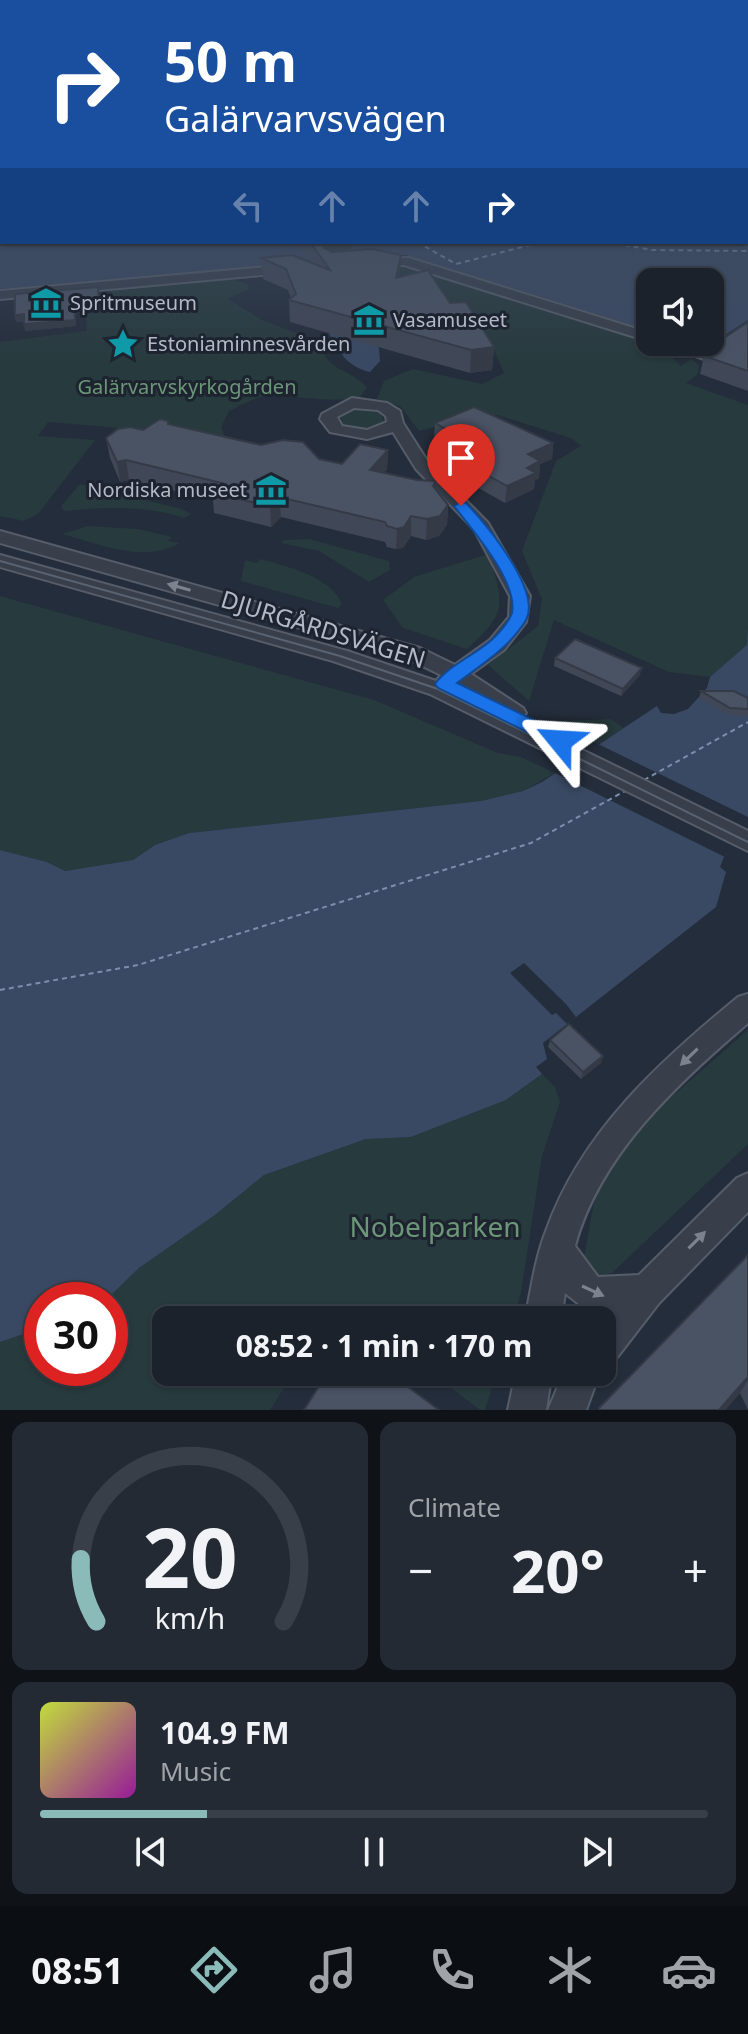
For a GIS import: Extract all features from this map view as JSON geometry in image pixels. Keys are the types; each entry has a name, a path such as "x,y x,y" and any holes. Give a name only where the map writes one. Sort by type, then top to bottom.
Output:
{"street":[{"path":"351,265 405,261 636,334"},
{"path":"0,295 284,270 302,272"},
{"path":"400,431 344,433 328,419 335,409 363,403 390,410 422,465 482,527 520,596 519,618 497,645 442,686"},
{"name":"DJURGÅRDSVÄGEN","path":"0,537 413,653 442,686"},
{"name":"DJURGÅRDSVÄGEN","path":"0,554 344,650 529,722 576,759"},
{"name":"DJURGÅRDSVÄGEN","path":"0,561 442,686 576,759"},
{"name":"DJURGÅRDSVÄGEN","path":"0,570 327,664 442,686"},
{"path":"576,759 748,834"},
{"path":"576,759 748,842"},
{"path":"576,759 748,851"},
{"path":"546,1306 566,1221 593,1168 633,1110 701,1044 748,1006"},
{"path":"616,1330 647,1291 748,1189"},
{"path":"559,1251 576,1282 601,1298 647,1291"},
{"path":"527,1410 531,1386"},
{"path":"567,1410 576,1386"}],"green space":[{"path":"405,267 636,339 636,356 670,356 681,366 691,359 699,365 698,374 686,383 748,405 748,645 710,677 669,672 554,620 529,701 488,665 538,626 542,599 522,551 556,461 581,446 571,438 497,415 481,415 419,431 400,406 377,399 384,381 413,369 482,384 504,373 483,325 443,304 433,291 388,269"},
{"name":"Galärvarvskyrkogården","path":"223,277 248,284 249,289 228,299 262,320 317,341 328,360 367,387 360,397 337,400 271,396 249,401 229,411 221,427 225,437 48,422 38,436 95,440 38,514 24,521 0,516 0,342 86,331 87,314 112,311 111,287"},
{"path":"361,408 380,412 384,422 362,430 343,424 341,417 348,411"},
{"path":"80,484 182,509 191,514 184,518 124,508 64,511 61,506"},
{"path":"88,526 138,529 172,537 168,541 180,543 166,549 136,552 62,534"},
{"path":"309,539 389,561 390,570 369,582 319,551 281,543 284,540"},
{"path":"488,554 498,585 499,607 490,626 467,649 403,628 383,600 414,577"},
{"path":"261,559 318,580 336,594 342,604 338,608 241,581 245,560 257,563"},
{"path":"0,596 374,700 498,753 521,757 555,773 523,791 481,801 189,833 155,845 133,860 64,871 47,862 0,850"},
{"path":"611,719 623,728 598,744 568,729 562,721"},
{"path":"748,1030 748,1144 612,1273 598,1276 589,1269 584,1257 598,1180 631,1132"},
{"name":"Nobelparken","path":"542,1074 555,1087 560,1102 542,1156 517,1306 344,1306 340,1303 338,1306 152,1306 152,1386 285,1386 270,1410 0,1410 0,1342 24,1334 24,1386 128,1386 128,1282 125,1282 264,1175 366,1139 411,1137 506,1100"},
{"path":"448,1386 493,1386 485,1410 480,1410"}],"water":[{"path":"0,244 748,244 748,320 724,336 724,268 636,268 636,327 406,255 0,289"},
{"path":"369,328 379,349 380,361 370,372 344,357 328,331"},
{"path":"748,628 748,839 724,857 720,867 726,872 716,907 543,1043 547,1059 536,1067 542,1074 506,1100 411,1137 366,1139 264,1175 125,1282 24,1282 24,1334 0,1342 0,850 47,862 65,871 133,860 155,845 189,833 481,801 523,791 542,782 657,706 661,713 674,714 688,709 707,688 710,677 747,645"}],"pier":[{"path":"598,744 748,817 748,844 729,859 555,773"},
{"path":"524,963 576,1017 567,1024 556,1013 552,1015 510,973"}],"building":[{"path":"311,244 325,244 324,248 332,252 372,249 401,255 396,278 428,270 450,303 466,302 494,347 471,350 289,300 296,294 286,269 261,258 292,255 330,270"},
{"path":"98,287 99,304 74,306 75,320 24,324 24,314 15,315 15,294"},
{"path":"748,322 748,371 704,356 724,356 724,338"},
{"path":"474,407 553,443 528,454 540,461 527,468 536,473 507,486 453,456 476,446 435,423"},
{"path":"160,419 168,421 168,424 261,445 283,440 303,442 319,459 342,464 360,444 388,450 370,470 436,481 433,486 448,505 440,516 427,519 411,516 404,527 397,529 387,526 385,522 279,497 270,506 212,493 222,483 126,460 117,462 106,438 118,429 130,427 143,430"},
{"path":"575,639 642,668 623,689 555,658"},
{"path":"701,691 734,691 748,698 748,709 730,708"},
{"path":"569,1024 603,1056 583,1072 550,1040"},
{"path":"748,1255 748,1377 719,1410 600,1410 599,1408"},
{"path":"319,1386 407,1386 439,1410 304,1410"}],"ferry route":[{"path":"421,244 456,264 534,244"},
{"path":"618,244 652,250 748,251"},
{"path":"644,780 748,722"},
{"path":"0,990 138,965 531,843 625,791"}],"tram line":[{"path":"0,561 340,656 438,689 748,842"}],"place":[{"name":"Spritmuseum","path":"46,303"},
{"name":"Vasamuseet","path":"369,320"},
{"name":"Estoniaminnesvården","path":"123,344"},
{"name":"Nordiska museet","path":"271,490"}],"route":[{"path":"461,506 486,534 520,596 520,611 519,618 497,645 468,663 444,684 560,741"}]}
